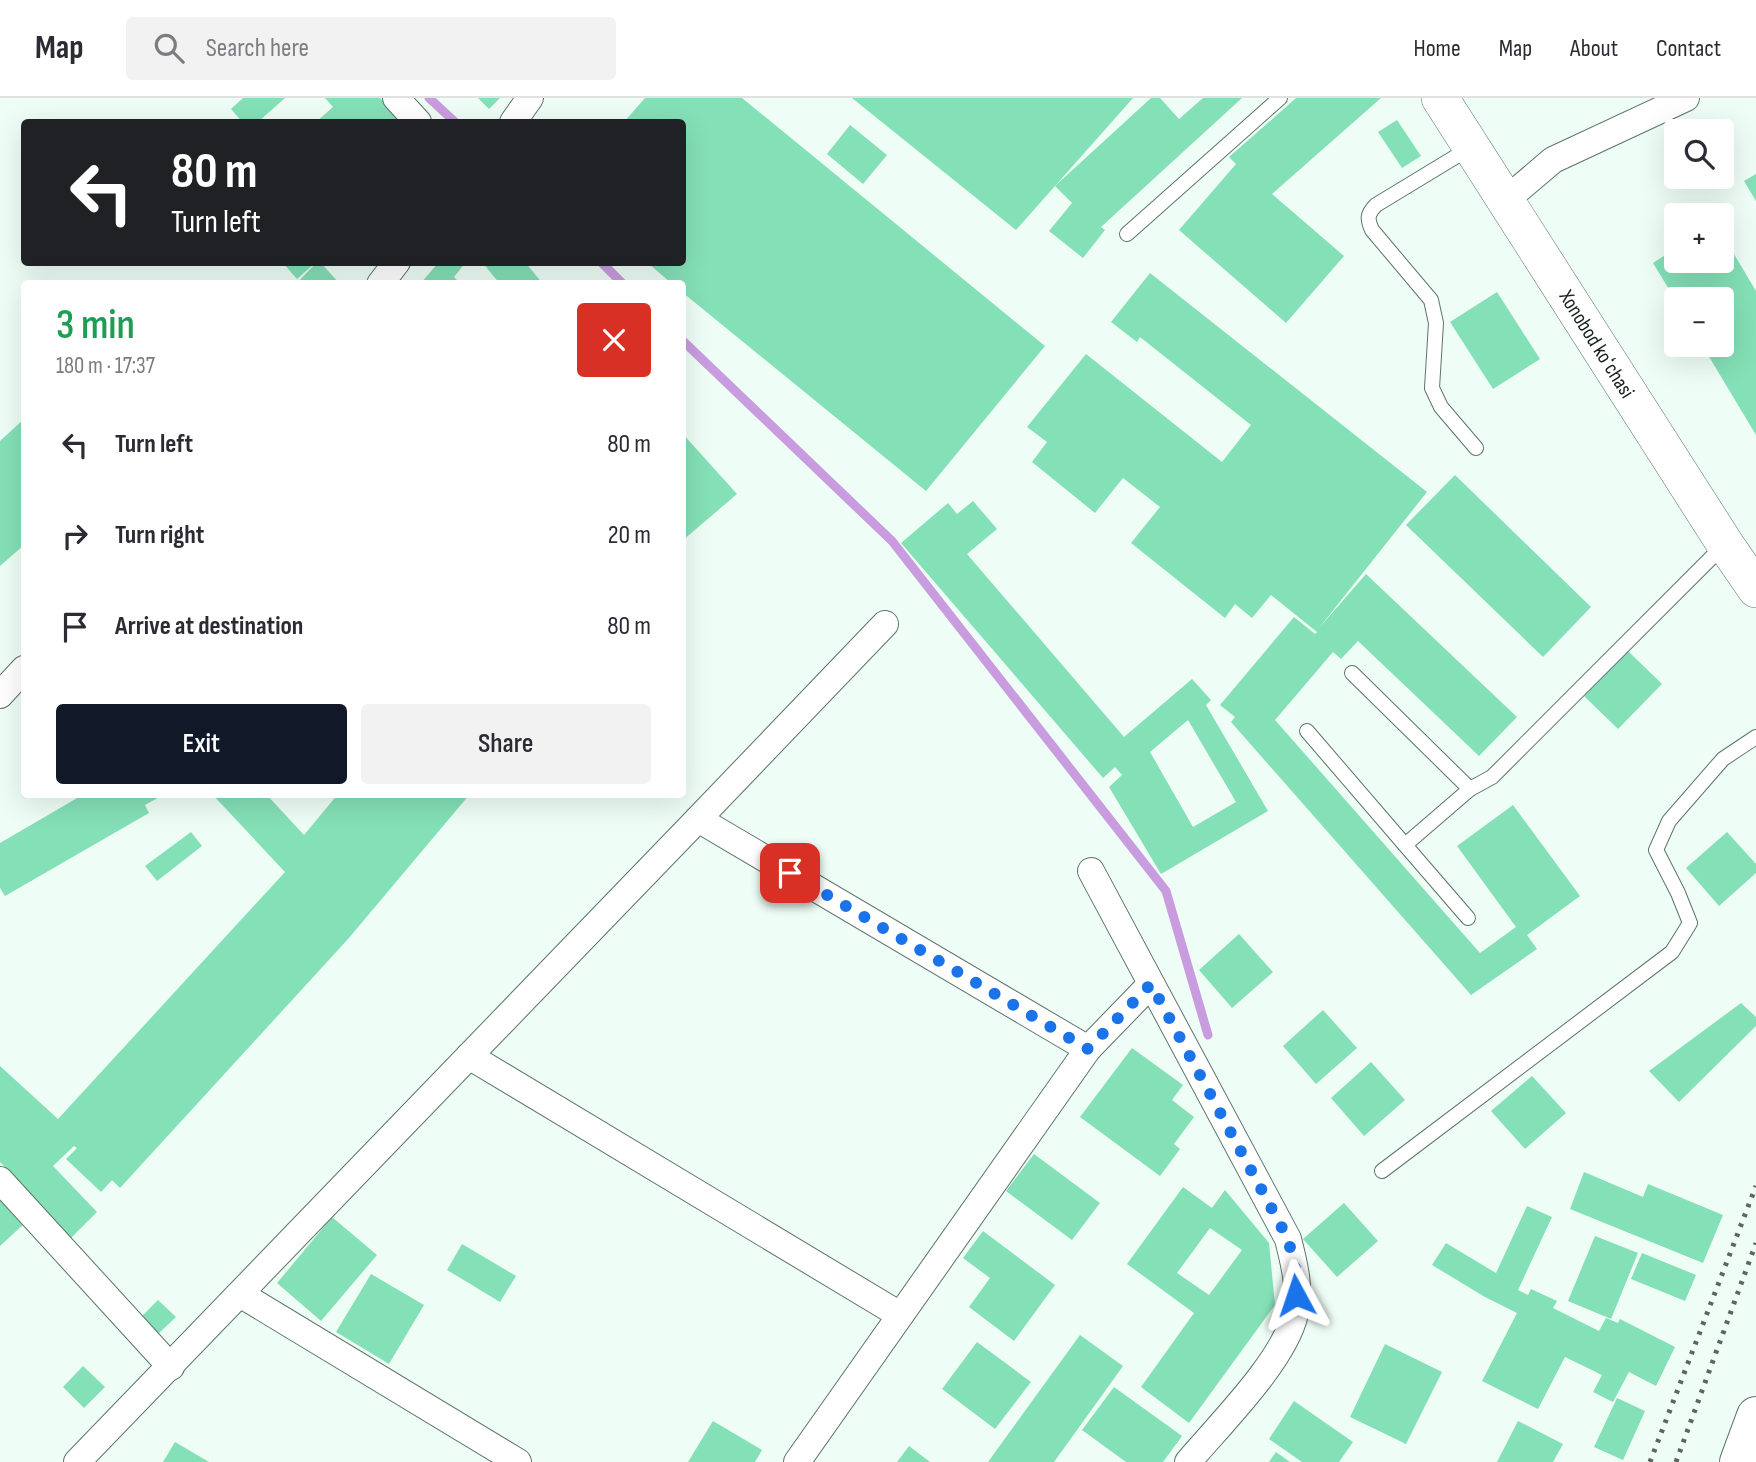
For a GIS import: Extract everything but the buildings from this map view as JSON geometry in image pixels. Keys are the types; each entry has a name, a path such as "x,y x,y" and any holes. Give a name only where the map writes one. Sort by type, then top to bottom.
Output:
{"main road":[{"name":"Xonobod koʻchasi","path":"1440,98 1756,589"},
{"path":"1739,1462 1756,1416"}],"street":[{"path":"396,98 415,119"},
{"path":"515,119 530,98"},
{"path":"1506,200 1553,160 1686,98"},
{"path":"383,280 394,266"},
{"path":"77,1462 885,624"},
{"path":"0,695 21,672"},
{"path":"698,819 1088,1049"},
{"path":"1091,871 1288,1239 1297,1276 1295,1314 1275,1360 1188,1462"},
{"path":"797,1462 1088,1049 1151,984"},
{"path":"469,1056 900,1315"},
{"path":"0,1180 171,1367"},
{"path":"240,1294 518,1462"}],"lane":[{"path":"1128,234 1280,98"},
{"path":"1472,147 1376,205 1369,212 1368,221 1372,230 1431,300 1436,323 1432,388 1441,407 1476,448"},
{"path":"1405,845 1470,789 1492,777 1725,544"},
{"path":"1352,673 1470,789"},
{"path":"1307,731 1468,918"},
{"path":"1382,1171 1672,952 1690,923 1656,850 1668,821 1723,759 1756,737"}],"waterway":[{"path":"429,98 452,119"},
{"path":"605,266 619,280"},
{"path":"686,344 892,541 1166,891 1208,1035"}],"railway":[{"path":"1650,1462 1756,1186"},
{"path":"1676,1462 1756,1243"}],"route":[{"path":"790,873 1088,1049 1151,984 1288,1239 1297,1276 1296,1295"}]}
